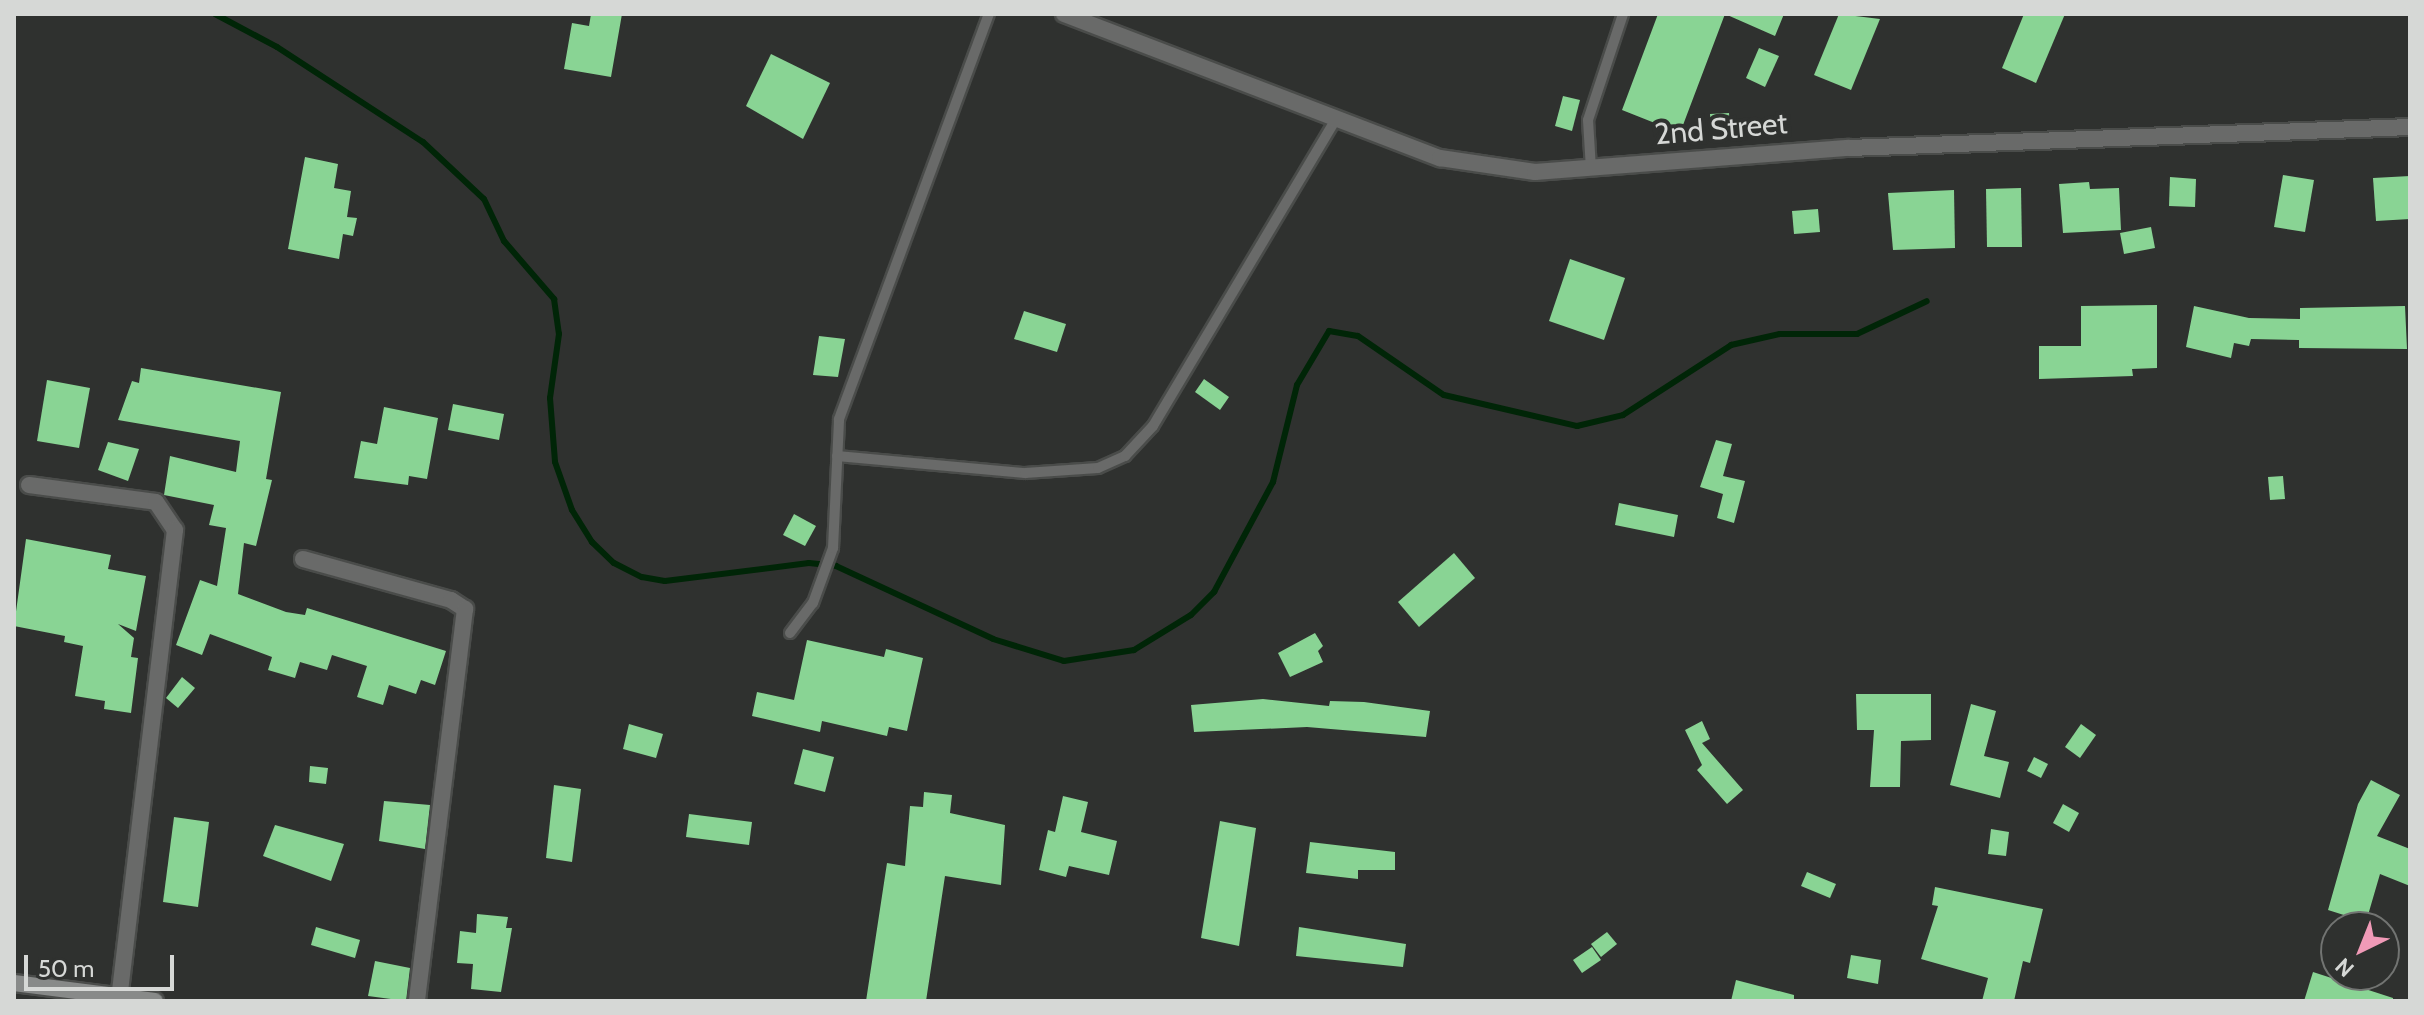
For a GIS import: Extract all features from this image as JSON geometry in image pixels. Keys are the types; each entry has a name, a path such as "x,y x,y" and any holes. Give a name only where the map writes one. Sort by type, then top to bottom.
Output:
{"main road":[{"path":"14,983 155,1001"}],"street":[{"name":"2nd Street","path":"1064,14 1335,121 1483,166 1535,172 1849,148 2410,127"},
{"path":"29,485 156,502 175,530 119,997"},
{"path":"303,559 451,600 465,609 417,1001"}],"lane":[{"path":"790,633 813,603 833,548 839,419 989,14"},
{"path":"1591,169 1588,120 1623,14"},
{"path":"837,456 1025,473 1098,468 1125,456 1153,426 1335,121"}],"building":[{"path":"591,14 622,14 611,77 564,69 572,23 589,26"},
{"path":"1658,14 1725,14 1680,133 1622,110"},
{"path":"1725,14 1784,14 1775,36"},
{"path":"1839,14 1880,19 1851,90 1814,75"},
{"path":"2024,14 2065,14 2036,83 2002,68"},
{"path":"1759,48 1779,56 1765,87 1746,78"},
{"path":"771,54 830,83 803,139 746,106"},
{"path":"1563,96 1580,100 1572,131 1555,126"},
{"path":"1729,113 1730,129 1711,130 1710,114"},
{"path":"305,157 338,164 334,188 351,191 347,217 357,218 353,236 343,234 339,259 288,249"},
{"path":"2283,175 2314,180 2305,232 2274,227"},
{"path":"2410,176 2410,219 2376,221 2373,178"},
{"path":"2170,177 2196,179 2195,207 2169,206"},
{"path":"2089,182 2090,189 2119,188 2121,230 2063,233 2059,184"},
{"path":"2021,188 2022,247 1987,247 1986,189"},
{"path":"1954,190 1955,248 1893,250 1888,193"},
{"path":"1818,209 1820,232 1794,234 1792,211"},
{"path":"2151,227 2155,248 2124,254 2120,233"},
{"path":"1570,259 1625,278 1604,340 1549,321"},
{"path":"2157,305 2157,368 2132,369 2133,376 2039,379 2039,346 2081,346 2081,306"},
{"path":"2194,306 2249,318 2300,319 2300,308 2405,306 2407,349 2299,348 2299,340 2251,339 2249,346 2234,343 2231,358 2186,347"},
{"path":"1024,311 1066,324 1057,352 1014,339"},
{"path":"819,336 845,339 838,377 813,375"},
{"path":"141,368 281,392 266,479 272,480 256,546 244,543 238,594 286,612 305,615 307,608 446,651 435,685 421,680 416,694 389,685 383,705 357,697 367,666 332,655 327,670 300,662 295,678 268,670 272,657 210,634 202,655 176,645 200,580 217,586 226,528 209,525 214,505 164,495 170,456 236,472 240,441 118,420 132,381 139,383"},
{"path":"1204,379 1229,397 1220,410 1195,392"},
{"path":"47,380 90,388 79,448 37,441"},
{"path":"453,404 504,414 499,440 448,430"},
{"path":"384,407 438,418 427,479 409,476 408,485 354,478 361,441 377,444"},
{"path":"1716,440 1732,444 1723,476 1745,481 1734,523 1717,518 1723,494 1700,487"},
{"path":"108,442 139,449 128,481 98,470"},
{"path":"2283,476 2285,499 2270,500 2268,477"},
{"path":"1619,503 1678,515 1674,537 1615,525"},
{"path":"794,514 816,526 805,546 783,535"},
{"path":"26,539 111,555 108,569 146,576 136,631 118,624 134,638 131,657 138,658 131,713 104,709 105,701 75,696 83,646 64,642 65,636 14,626"},
{"path":"1454,553 1475,578 1419,627 1398,602"},
{"path":"1315,633 1323,646 1318,651 1323,662 1290,677 1278,653"},
{"path":"807,640 884,657 886,649 923,658 907,731 889,727 887,736 822,721 820,732 752,716 757,692 794,700"},
{"path":"182,677 195,688 178,708 166,698"},
{"path":"1856,694 1931,694 1931,740 1901,741 1900,787 1870,787 1874,730 1857,730"},
{"path":"1263,699 1329,706 1330,701 1364,702 1430,711 1426,737 1307,727 1194,732 1191,705"},
{"path":"1971,704 1996,711 1984,756 2009,762 2000,798 1950,785"},
{"path":"1702,721 1710,739 1702,743 1743,790 1727,804 1697,770 1702,765 1685,730"},
{"path":"629,724 663,734 656,758 623,749"},
{"path":"2081,724 2096,735 2080,758 2065,747"},
{"path":"803,749 834,757 825,792 794,784"},
{"path":"2034,757 2048,764 2041,778 2027,771"},
{"path":"310,766 328,768 326,784 309,782"},
{"path":"2371,780 2400,795 2377,836 2410,849 2410,886 2380,874 2369,911 2331,911 2328,910 2358,804"},
{"path":"554,785 581,789 572,862 546,858"},
{"path":"924,792 952,795 950,813 1005,825 1001,885 945,876 926,1001 866,1001 887,863 905,866 910,806 923,807"},
{"path":"1063,796 1088,802 1081,832 1117,841 1109,875 1069,866 1066,877 1039,870 1048,830 1055,832"},
{"path":"384,801 430,805 425,849 379,841"},
{"path":"2063,804 2079,813 2069,832 2053,823"},
{"path":"689,814 752,822 749,845 686,837"},
{"path":"174,817 209,822 198,907 163,902"},
{"path":"1220,821 1256,828 1239,946 1201,938"},
{"path":"275,825 344,844 331,881 263,856"},
{"path":"1991,829 2009,832 2006,856 1988,854"},
{"path":"1310,842 1395,852 1395,870 1358,870 1358,879 1306,873"},
{"path":"1807,872 1836,884 1830,898 1801,886"},
{"path":"1935,887 2043,909 2030,963 2023,961 2014,1001 1982,1001 1988,978 1921,959 1938,906 1932,905"},
{"path":"477,914 508,917 506,928 512,928 501,992 471,989 473,964 457,963 460,931 476,933"},
{"path":"316,927 360,940 355,958 311,945"},
{"path":"1299,927 1406,944 1403,967 1296,956"},
{"path":"1607,932 1617,944 1601,957 1591,944"},
{"path":"1592,947 1601,960 1582,973 1573,960"},
{"path":"1851,955 1881,960 1878,984 1847,978"},
{"path":"375,961 410,968 406,1001 368,996"},
{"path":"2313,972 2320,974 2320,991 2371,991 2393,998 2393,1001 2304,1001"},
{"path":"1736,980 1794,995 1794,1001 1731,1001"}],"waterway":[{"path":"215,14 277,47 423,142 484,199 504,241 554,299 559,334 550,398 555,462 572,510 592,542 614,563 642,577 665,581 809,563 836,566 993,639 1064,661 1134,650 1191,615 1214,592 1273,482 1297,385 1329,331 1358,336 1444,395 1577,426 1623,415 1731,345 1780,334 1857,334 1927,301"}]}
